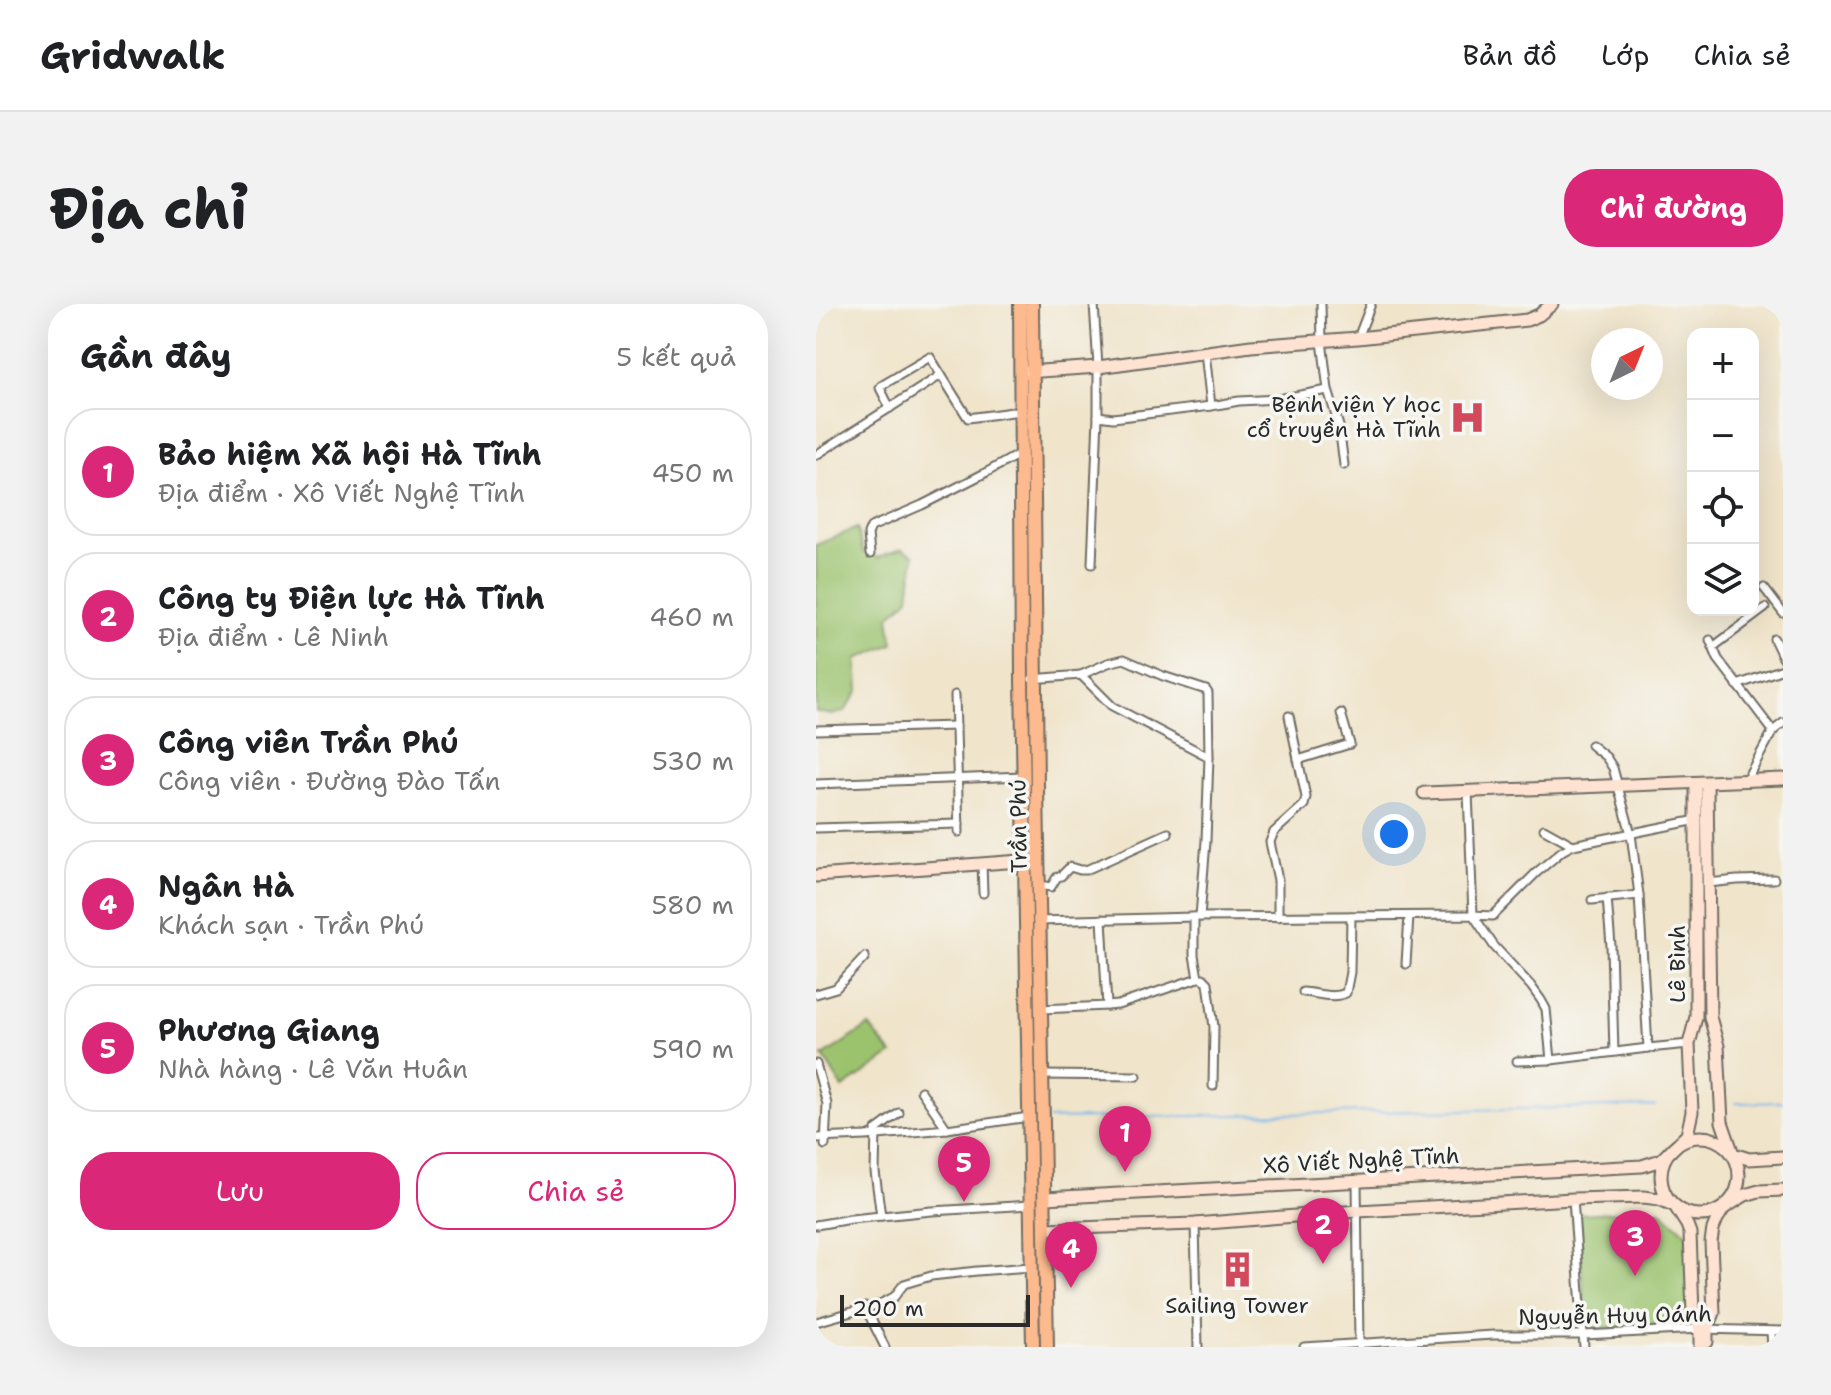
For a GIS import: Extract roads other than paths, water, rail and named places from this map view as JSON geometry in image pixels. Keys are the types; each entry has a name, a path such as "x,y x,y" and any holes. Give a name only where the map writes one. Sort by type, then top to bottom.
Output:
{"main road":[{"name":"Trần Phú","path":"1020,304 1027,372 1020,411 1029,680 1024,776 1032,860 1039,885 1033,921 1041,1009 1046,1229 1036,1346"},
{"name":"Trần Phú","path":"1032,304 1027,372 1033,921 1029,1117 1031,1267 1036,1346"}],"street":[{"path":"1092,564 1098,416 1094,304"},
{"path":"1321,304 1328,390 1339,426 1344,465"},
{"path":"1358,338 1371,304"},
{"path":"1027,372 1527,320 1552,304"},
{"path":"1205,352 1211,406"},
{"path":"890,408 880,388 883,383 930,357 968,418 1020,411"},
{"path":"816,455 941,375"},
{"path":"1098,416 1113,418 1239,401 1278,399 1328,390"},
{"path":"870,554 868,534 871,527 922,505 1021,453"},
{"path":"1764,588 1783,613"},
{"path":"1765,608 1711,644 1718,659 1773,731"},
{"path":"1774,639 1783,658"},
{"path":"1029,680 1081,675 1124,659 1208,693 1206,841 1194,955 1198,978"},
{"path":"1737,685 1783,669"},
{"path":"1081,675 1112,706 1209,757"},
{"path":"816,828 959,828 955,695"},
{"path":"1298,760 1350,744 1341,713"},
{"path":"1278,917 1278,880 1270,842 1274,832 1305,801 1289,716"},
{"path":"1750,773 1773,731 1783,723"},
{"path":"816,730 956,726"},
{"path":"1591,745 1609,762 1619,786 1631,834 1639,895 1648,1048"},
{"path":"816,784 1024,776"},
{"path":"1424,793 1783,779"},
{"name":"Lê Bình","path":"1673,1147 1687,1135 1692,1112 1689,1044 1696,1017 1697,820 1702,783"},
{"name":"Lê Bình","path":"1702,783 1708,883 1710,1017 1718,1046 1722,1122 1732,1153"},
{"path":"1468,792 1473,915 1494,946 1531,986 1546,1009 1551,1060"},
{"path":"1033,921 1493,916 1536,873 1573,845 1697,820"},
{"path":"1544,829 1573,845"},
{"path":"1039,885 1051,887 1057,877 1070,867 1086,870 1168,833"},
{"path":"816,876 1032,860"},
{"path":"982,863 983,893"},
{"path":"1708,883 1774,879"},
{"path":"1592,900 1639,895"},
{"path":"1607,898 1614,1052"},
{"path":"1303,992 1333,996 1346,993 1351,961 1351,916"},
{"path":"1406,964 1409,916"},
{"path":"1102,919 1107,1006"},
{"path":"816,994 836,988 865,957"},
{"path":"1041,1009 1118,1005 1203,978 1208,983 1210,993 1213,1086"},
{"path":"1696,1017 1710,1017"},
{"path":"1517,1061 1689,1044"},
{"path":"816,1064 827,1104 822,1140 876,1138 1029,1117"},
{"path":"1042,1075 1137,1076"},
{"path":"921,1091 947,1129"},
{"path":"881,1216 875,1172 876,1138 879,1127 899,1113"},
{"path":"1700,1347 1704,1329 1714,1313 1713,1229 1724,1208 1733,1199 1740,1176 1738,1164 1723,1143 1711,1137 1697,1136 1684,1139 1673,1147 1666,1156 1661,1177 1668,1198 1690,1233 1693,1313 1704,1329 1707,1347"},
{"name":"Xô Viết Nghệ Tĩnh","path":"1045,1198 1642,1166 1661,1160 1673,1147"},
{"path":"1732,1153 1749,1159 1783,1157"},
{"path":"1357,1180 1359,1345"},
{"path":"1046,1229 1195,1224 1358,1211 1644,1197 1659,1199 1694,1215 1705,1215 1753,1193 1783,1190"},
{"path":"1573,1199 1584,1347"},
{"path":"816,1225 932,1211 1030,1205"},
{"path":"1195,1224 1198,1347"},
{"path":"816,1322 880,1304 894,1297 904,1284 931,1276 1031,1267"},
{"path":"865,1307 885,1347"},
{"name":"Nguyễn Huy Oánh","path":"1304,1347 1416,1343 1493,1335 1584,1335 1704,1329 1783,1331"},
{"path":"1771,1332 1772,1347"},
{"path":"1536,1335 1536,1347"}],"waterway":[{"path":"1736,1103 1783,1102"},
{"path":"1049,1119 1655,1106"}],"place":[{"name":"Bệnh viện Y học cổ truyền Hà Tĩnh","path":"1467,417"},
{"name":"Bảo hiệm Xã hội Hà Tĩnh","path":"1125,1172"},
{"name":"Phương Giang","path":"964,1202"},
{"name":"Công ty Điện lực Hà Tĩnh","path":"1323,1264"},
{"name":"Sailing Tower","path":"1237,1269"},
{"name":"Công viên Trần Phú","path":"1635,1276"},
{"name":"Ngân Hà","path":"1071,1288"}]}
